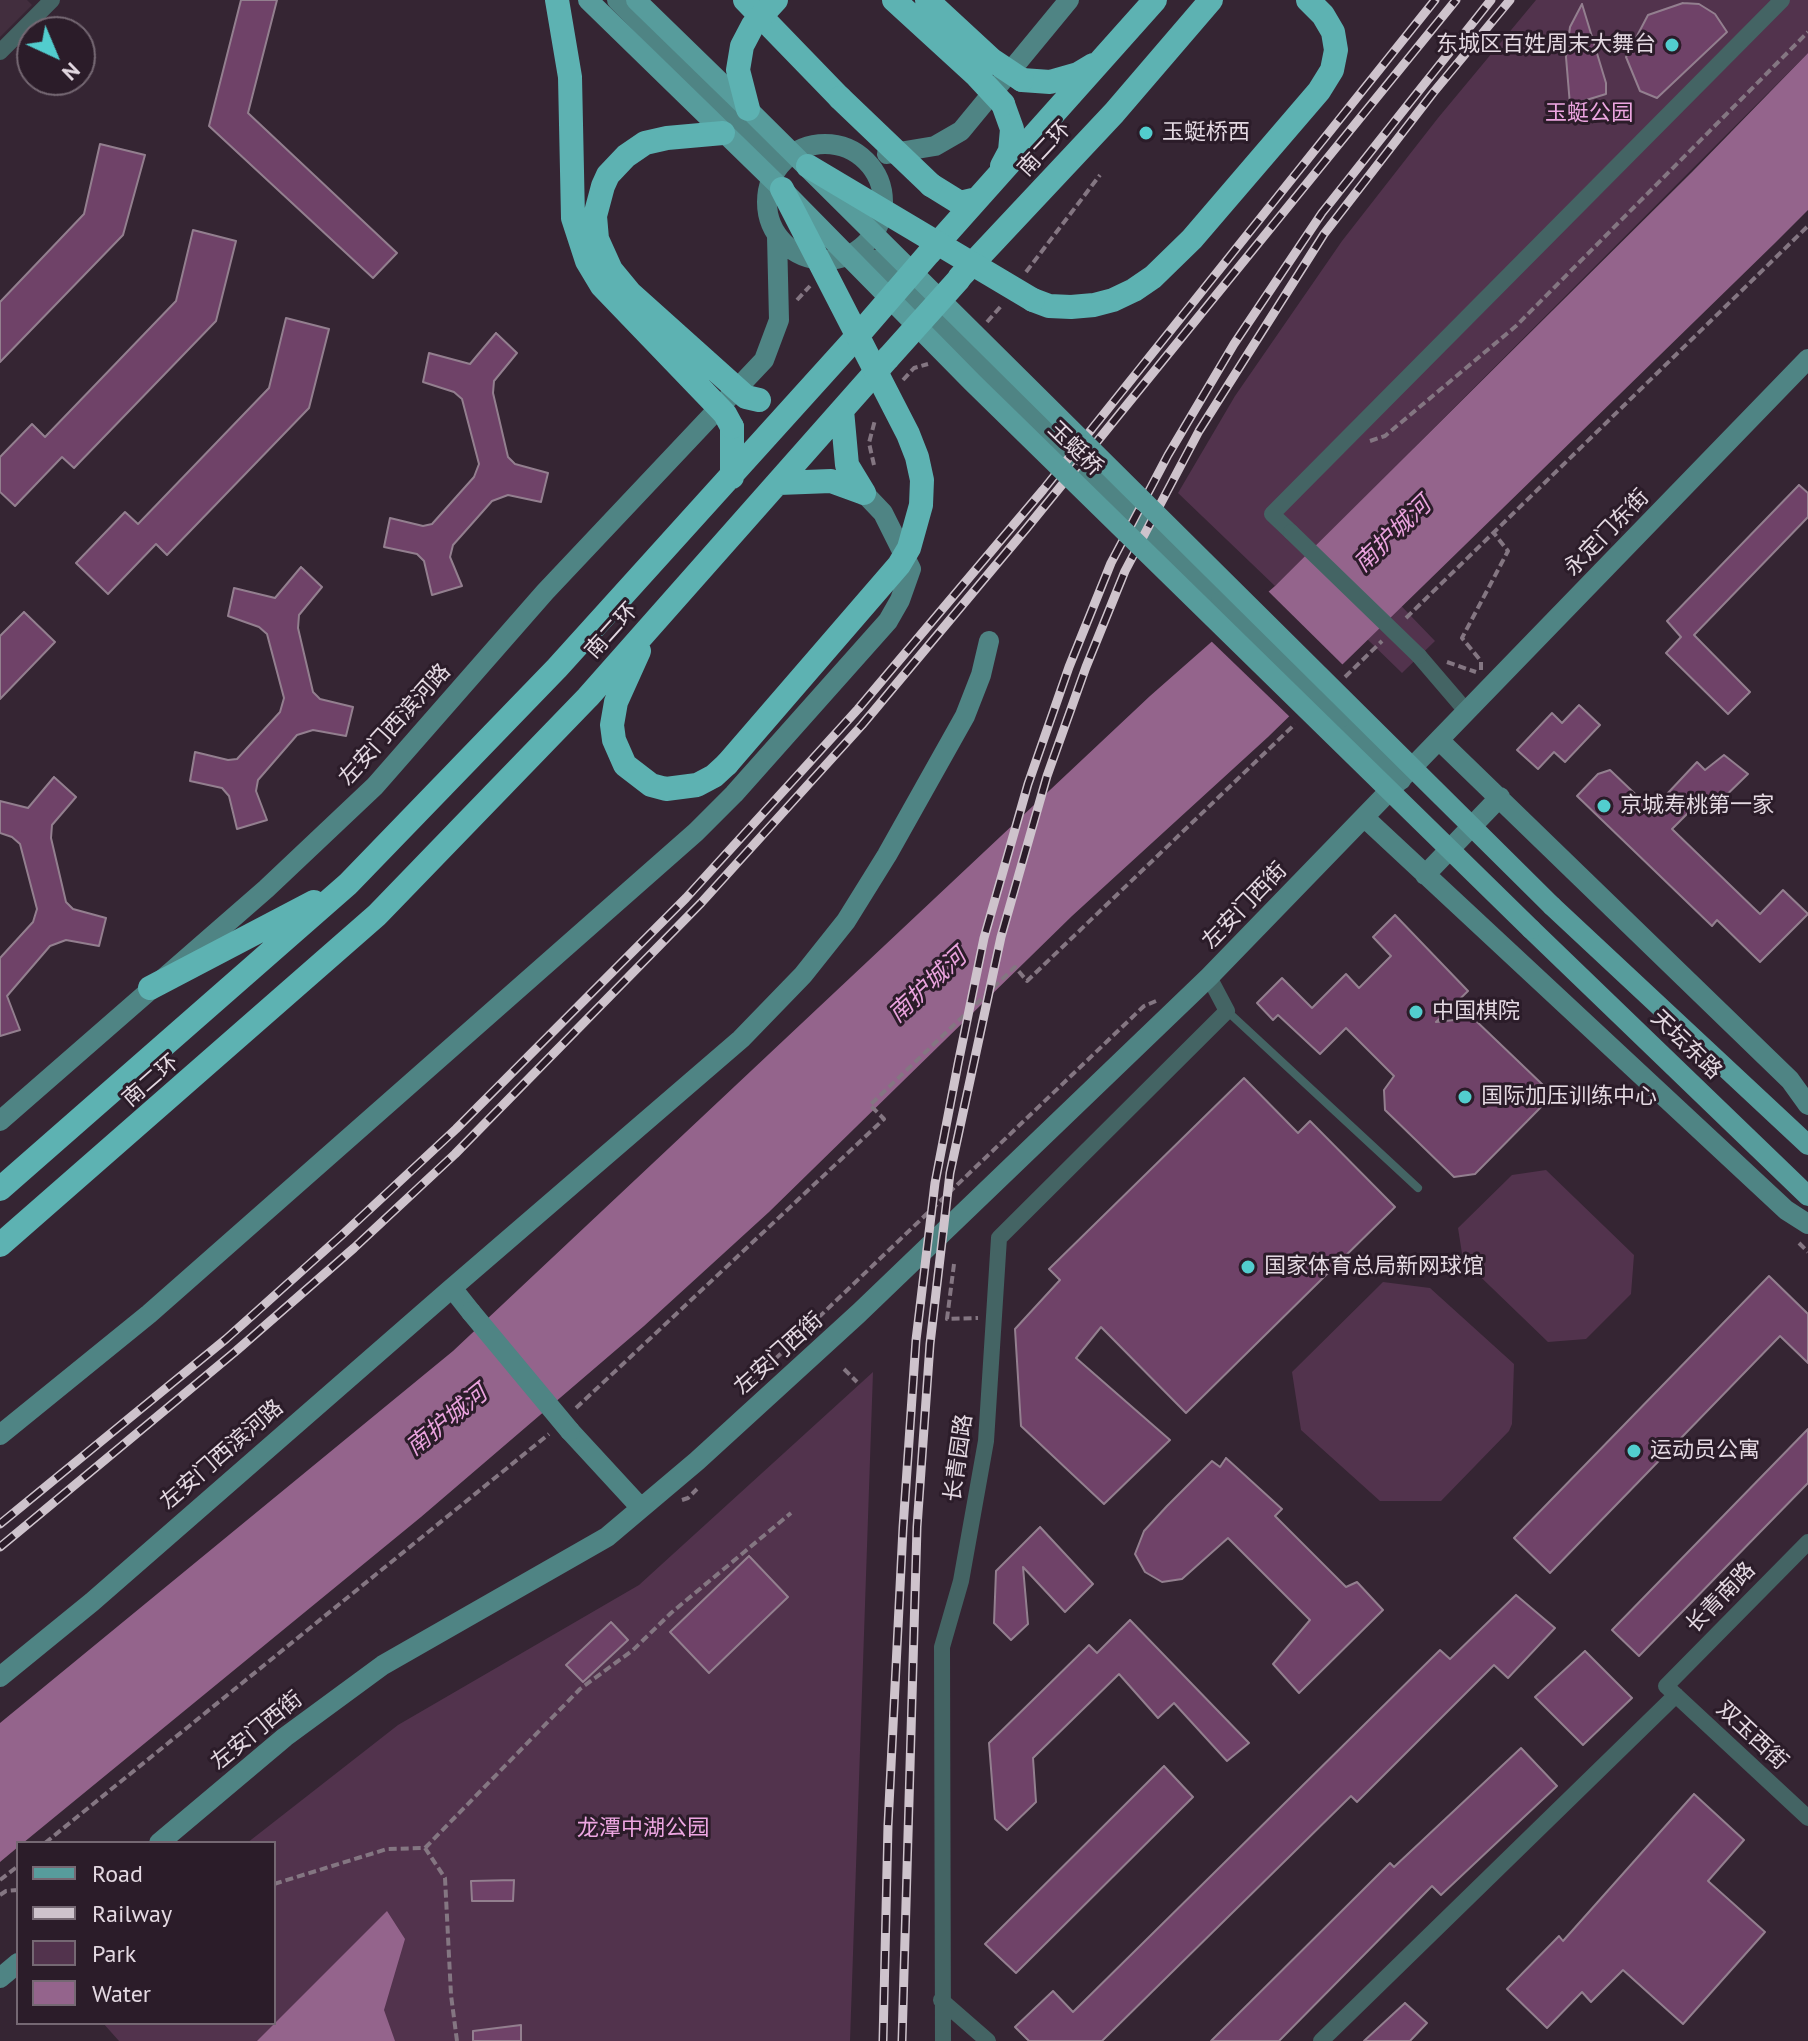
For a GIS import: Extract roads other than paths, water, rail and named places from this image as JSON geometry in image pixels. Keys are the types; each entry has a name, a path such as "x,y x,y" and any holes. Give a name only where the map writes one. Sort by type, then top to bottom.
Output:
{"highway":[{"path":"557,0 570,77 573,218 587,261 602,286 725,414 732,427 732,477"},
{"path":"745,0 840,98 931,185 951,213 950,229"},
{"path":"748,109 738,70 742,46 753,25 776,0"},
{"path":"894,0 1003,104 1012,129 1010,151 995,180"},
{"path":"927,0 992,60 1022,80 1050,82 1078,74 1109,55"},
{"name":"南二环","path":"0,1189 348,884 557,668 732,477 1155,0"},
{"path":"801,159 1033,300 1049,306 1071,307 1113,300 1153,277 1192,239 1319,91 1332,70 1336,50 1333,32 1323,15 1308,0"},
{"name":"南二环","path":"0,1245 377,915 588,697 959,279 1213,2"},
{"path":"723,133 645,143 626,156 608,175 603,186 595,216 597,239 611,270 630,293 746,397 784,402 805,396"},
{"path":"650,627 616,702 612,725 618,754 625,765 651,785 666,789 697,785 727,764 899,565 909,548 921,505 922,480 917,457 908,434 777,185"},
{"path":"931,185 960,203 977,199"},
{"path":"842,410 847,465 871,484"},
{"path":"779,483 831,481 871,484"},
{"path":"150,988 348,884"}],"main road":[{"name":"玉蜓桥","path":"588,0 972,382 1531,929"},
{"name":"玉蜓桥","path":"636,0 801,159 1552,906"},
{"name":"天坛东路","path":"1552,906 1808,1145"},
{"name":"天坛东路","path":"1531,929 1808,1196"}],"street":[{"path":"0,52 52,0"},
{"path":"617,0 769,154 777,185"},
{"path":"863,158 935,146 961,131 1069,0"},
{"path":"1467,712 1419,656 1272,514 1782,0"},
{"path":"842,258 862,247 874,233 881,216 883,198 880,183 863,158 847,148 830,144 811,146 801,159 780,165 777,185 767,200 769,219 777,236 802,256 818,260 876,260"},
{"path":"769,154 801,159"},
{"path":"874,233 876,260 1401,780"},
{"name":"左安门西滨河路","path":"0,1121 266,889 375,786 545,592 764,360 779,320 777,236"},
{"name":"永定门东街","path":"1401,780 1808,359"},
{"path":"0,1435 149,1314 696,832 734,794 888,621 900,600 911,569 871,484"},
{"name":"左安门西滨河路","path":"0,1677 92,1602 741,1039 803,975 846,921 965,716 981,675 989,641"},
{"path":"1440,741 1808,1096"},
{"name":"左安门西街","path":"161,1841 285,1737 383,1665 607,1537 697,1461 859,1313 1209,977 1401,780"},
{"path":"1425,875 1500,797"},
{"path":"1365,818 1786,1210 1808,1224"},
{"path":"1209,977 1227,1011"},
{"name":"长青园路","path":"943,2041 942,1647 961,1581 986,1441 999,1238 1227,1011"},
{"path":"1790,1080 1808,1105"},
{"path":"1786,1210 1803,1236"},
{"path":"452,1288 564,1425 641,1508"},
{"name":"长青南路","path":"1321,2041 1671,1690 1808,1542"},
{"name":"双玉西街","path":"1671,1690 1808,1818"},
{"path":"0,1978 16,1965"},
{"path":"941,2000 988,2041"}],"lane":[{"path":"1227,1011 1418,1188"}],"water":[{"name":"南护城河","path":"1808,53 1808,210 1268,737 1072,916 769,1212 644,1326 421,1517 25,1841 16,1841 16,1849 0,1862 0,1723 453,1351 1150,696 1275,586"},
{"path":"387,1911 405,1939 384,2010 395,2041 257,2041"}],"railway":[{"path":"0,1524 226,1339 343,1234 456,1129 686,898 858,709 1043,490 1435,0"},
{"path":"0,1547 236,1351 354,1248 455,1154 701,903 862,725 1026,529 1456,0"},
{"path":"883,2041 888,1825 916,1340 935,1183 958,1064 984,938 1028,784 1069,667 1111,563 1168,455 1234,344 1322,213 1491,0"},
{"path":"902,2041 917,1527 930,1344 950,1173 1001,937 1047,776 1125,571 1199,431 1324,234 1433,93 1510,0"}],"place":[{"name":"东城区百姓周末大舞台","path":"1672,45"},
{"name":"玉蜓桥西","path":"1146,133"},
{"name":"京城寿桃第一家","path":"1604,806"},
{"name":"中国棋院","path":"1416,1012"},
{"name":"国际加压训练中心","path":"1465,1097"},
{"name":"国家体育总局新网球馆","path":"1248,1267"},
{"name":"运动员公寓","path":"1634,1451"}],"park label":[{"name":"玉蜓公园","path":"1589,114"},
{"name":"龙潭中湖公园","path":"643,1829"}]}
